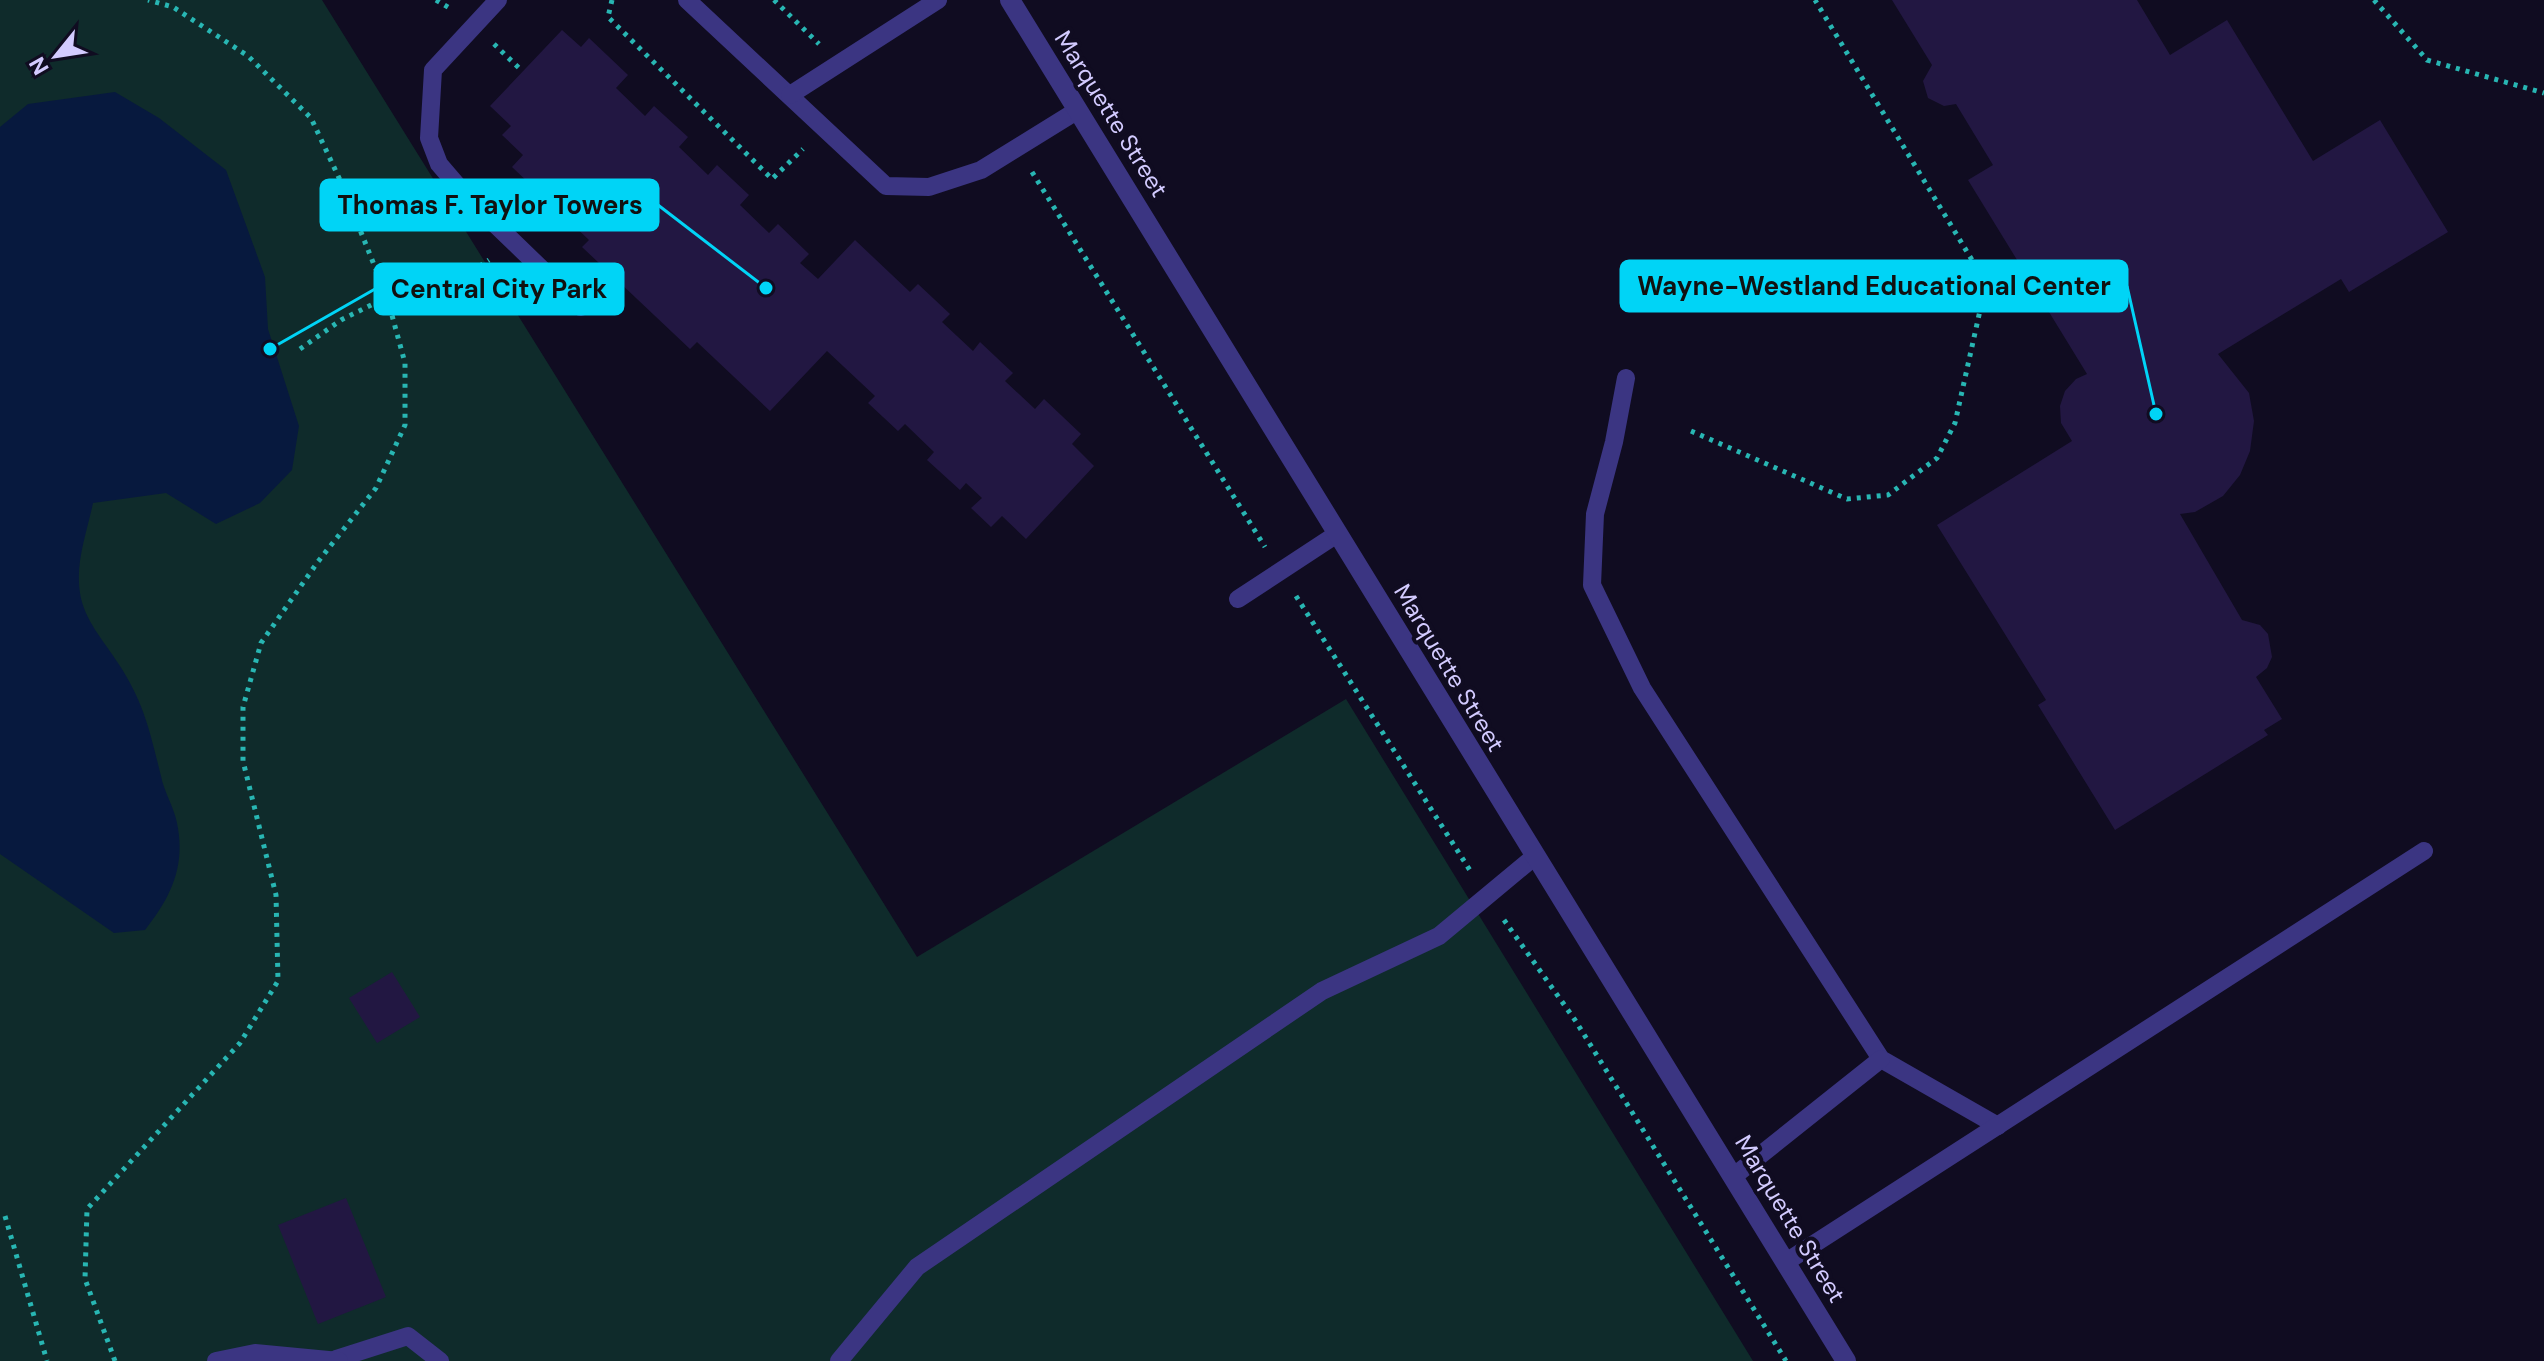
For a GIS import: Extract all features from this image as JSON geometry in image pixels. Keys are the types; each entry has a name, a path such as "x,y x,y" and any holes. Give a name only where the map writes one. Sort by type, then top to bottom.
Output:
{"street":[{"name":"Marquette Street","path":"1010,0 1846,1361"}],"lane":[{"path":"498,0 433,70 429,138 439,164 469,199 581,307"},
{"path":"687,0 886,186 929,187 981,170 1078,110"},
{"path":"790,95 938,0"},
{"path":"1626,378 1614,442 1595,514 1592,585 1642,688 1881,1059 1998,1126"},
{"path":"1238,599 1337,534"},
{"path":"1786,1262 2424,851"},
{"path":"839,1361 917,1267 1322,991 1439,936 1534,857"},
{"path":"1734,1176 1881,1059"},
{"path":"216,1361 255,1353 337,1360 408,1336 440,1361"}],"path":[{"path":"115,1361 85,1279 87,1209 240,1043 278,981 276,895 243,761 243,707 261,643 317,563 376,488 405,425 405,363 387,297 340,180 311,118 248,56 173,7 148,0"},
{"path":"436,0 455,11"},
{"path":"774,0 821,46"},
{"path":"1691,431 1847,499 1888,495 1937,458 1955,423 1981,306 1978,270 1815,0"},
{"path":"2374,0 2427,60 2544,93"},
{"path":"490,41 520,69"},
{"path":"1030,168 1487,896 1575,1020 1786,1361"},
{"path":"300,349 341,320 387,297 426,289 466,275 491,259"},
{"path":"5,1216 47,1361"}],"green space":[{"path":"0,0 322,0 917,957 1346,699 1753,1361 0,1361"}],"water":[{"path":"115,92 159,118 226,170 265,277 268,329 299,426 292,470 260,503 216,524 166,493 93,503 79,570 82,603 140,704 162,782 176,817 179,839 174,880 154,918 145,930 114,933 0,854 0,127 28,104"}],"building":[{"path":"1892,0 2137,0 2170,55 2227,20 2313,161 2380,120 2448,232 2349,292 2341,279 2218,354 2249,393 2254,421 2250,451 2240,475 2223,496 2195,512 2180,514 2242,620 2260,625 2268,634 2272,657 2267,668 2256,677 2282,719 2264,730 2268,735 2115,830 2038,705 2046,700 1937,525 2072,441 2061,423 2060,406 2065,391 2076,379 2087,374 1968,180 1993,165 1956,104 1944,106 1928,98 1923,81 1932,65"},
{"path":"562,30 581,47 589,38 628,75 616,88 645,116 654,106 688,137 679,147 708,175 717,165 749,195 740,205 769,233 778,224 809,254 800,263 818,279 855,240 910,292 918,284 950,314 942,322 973,351 980,342 1013,373 1005,381 1035,409 1044,399 1081,434 1072,444 1094,466 1026,539 1002,516 991,527 971,508 982,498 966,483 960,490 927,460 934,452 905,424 898,431 868,403 875,396 827,351 770,411 697,342 690,349 582,247 589,240 512,167 523,155 502,135 511,126 490,106"},
{"path":"392,972 420,1017 377,1043 349,998"},
{"path":"346,1198 386,1297 318,1324 278,1225"}],"place":[{"name":"Thomas F. Taylor Towers","path":"766,288"},
{"name":"Central City Park","path":"270,349"},
{"name":"Wayne-Westland Educational Center","path":"2156,414"}]}
